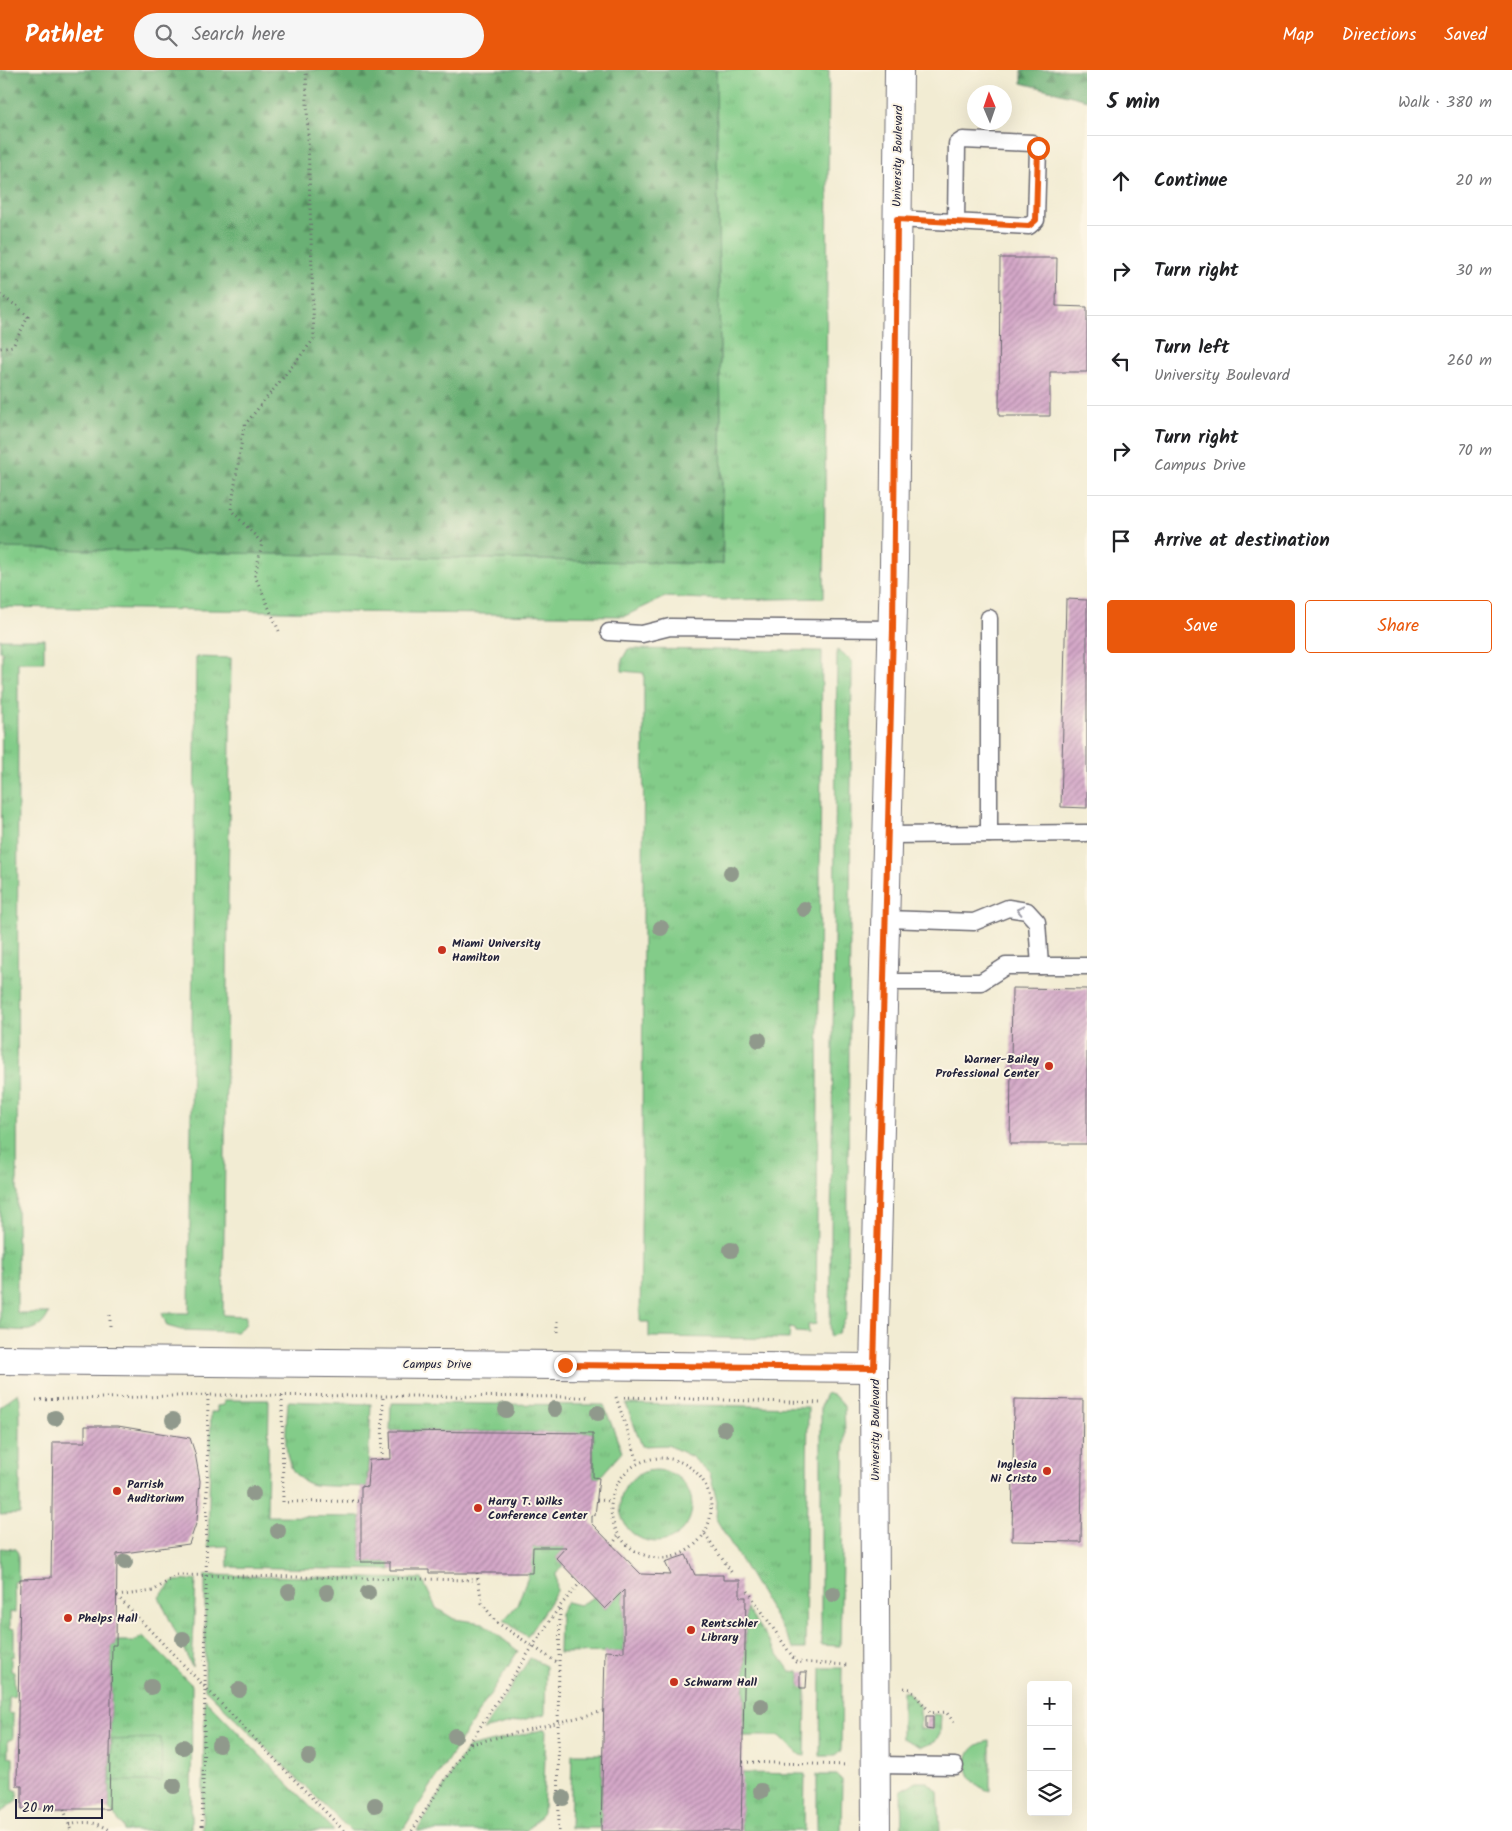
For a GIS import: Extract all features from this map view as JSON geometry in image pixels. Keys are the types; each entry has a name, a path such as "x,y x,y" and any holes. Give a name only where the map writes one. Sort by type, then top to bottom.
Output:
{"street":[{"name":"University Boulevard","path":"876,1831 874,1368 893,629 899,70"},
{"name":"Campus Drive","path":"0,1360 874,1368"}],"lane":[{"path":"897,219 1029,226 1036,220 1038,148 1032,143 963,140 958,144 956,222"},
{"path":"990,618 990,834"},
{"path":"609,632 642,634 670,627 893,629"},
{"path":"888,835 1087,833"},
{"path":"886,919 974,922 1008,908 1027,911 1037,922 1040,966"},
{"path":"884,982 981,982 1006,966 1087,966"},
{"path":"876,1765 955,1766"}],"path":[{"path":"279,631 255,576 262,543 231,510 244,426 314,339 306,70"},
{"path":"0,295 17,306 28,317 13,346 0,348"},
{"path":"110,1315 110,1328"},
{"path":"558,1321 558,1334"},
{"path":"202,1831 208,1395"},
{"path":"36,1400 208,1395 598,1397"},
{"path":"282,1396 283,1502 361,1501"},
{"path":"382,1459 383,1396"},
{"path":"607,1397 821,1403"},
{"path":"616,1397 638,1462"},
{"path":"664,1457 689,1465 706,1484 712,1509 706,1534 687,1552 662,1559 637,1553 618,1536 610,1516 612,1494 622,1475 638,1462 664,1457"},
{"path":"597,1500 611,1502"},
{"path":"706,1534 732,1573"},
{"path":"612,1545 618,1536"},
{"path":"477,1573 482,1603 496,1622 558,1663"},
{"path":"344,1831 117,1596 152,1591 177,1575 477,1580"},
{"path":"412,1831 560,1606 580,1583"},
{"path":"748,1591 796,1662 876,1677 910,1688 931,1713 946,1712 954,1722"},
{"path":"559,1831 558,1663 560,1606"},
{"path":"470,1744 604,1711"},
{"path":"743,1762 876,1765"},
{"path":"64,1809 71,1831"},
{"path":"69,1825 91,1822 111,1831"}],"green space":[{"path":"0,70 716,70 723,564 0,548"},
{"path":"716,70 829,70 824,598 726,600 665,597 625,616 0,607 0,548 723,564"},
{"path":"1022,70 1087,70 1087,100 1022,83"},
{"path":"0,639 44,639 44,662 18,662 17,1313 49,1313 40,1325 29,1330 0,1329 2,652 0,651"},
{"path":"628,649 822,651 816,1324 808,1325 809,1333 796,1332 795,1328 790,1327 789,1339 649,1337 649,1322 640,1322 644,673 622,671 622,660"},
{"path":"837,650 852,661 847,1316 838,1333 830,1337"},
{"path":"196,657 231,658 223,1315 246,1316 246,1324 236,1332 181,1330 167,1326 162,1313 189,1313"},
{"path":"18,1393 20,1400 20,1514 0,1515 0,1406"},
{"path":"826,1393 835,1396 844,1406 840,1646 821,1645 821,1406"},
{"path":"224,1400 269,1400 267,1516 361,1517 361,1562 390,1562 390,1570 228,1567 227,1546 208,1547 211,1412 217,1412 217,1406 224,1405"},
{"path":"288,1401 371,1404 367,1487 314,1485 300,1478 292,1470 286,1448"},
{"path":"391,1403 604,1405 622,1452 599,1478 593,1477 593,1433 390,1431"},
{"path":"626,1404 808,1407 805,1649 794,1649 716,1519 717,1502 710,1474 692,1457 668,1445 642,1446"},
{"path":"663,1470 682,1480 690,1492 692,1506 690,1520 682,1532 670,1540 649,1542 630,1532 622,1520 620,1499 630,1480 642,1472"},
{"path":"566,1547 556,1558 563,1565 556,1574 557,1591 527,1637 504,1620 517,1605 528,1577 528,1548"},
{"path":"0,1548 15,1549 18,1553 18,1581 14,1582 15,1613 10,1612 10,1628 14,1629 14,1656 11,1656 11,1671 14,1672 15,1696 9,1697 9,1713 13,1714 13,1739 8,1740 8,1756 13,1757 13,1789 18,1791 17,1800 0,1813"},
{"path":"205,1575 422,1579 436,1608 454,1619 483,1623 518,1651 402,1831 351,1831 205,1689"},
{"path":"196,1580 192,1667 159,1597 174,1581"},
{"path":"624,1590 624,1652 559,1653 560,1613 567,1602 579,1605 594,1597 605,1609"},
{"path":"746,1608 790,1671 800,1672 800,1687 806,1688 805,1756 800,1755 780,1736 744,1736"},
{"path":"143,1636 192,1685 191,1831 124,1831 123,1826 109,1809 112,1645 116,1645 116,1641 135,1641"},
{"path":"530,1658 546,1666 545,1714 483,1730"},
{"path":"821,1668 842,1668 841,1751 835,1756 820,1756"},
{"path":"902,1692 908,1692 920,1707 920,1729 933,1729 933,1714 941,1715 940,1733 935,1742 921,1747 902,1738"},
{"path":"205,1699 334,1831 202,1831"},
{"path":"546,1729 543,1813 526,1831 417,1831 468,1747"},
{"path":"161,1738 162,1781 110,1781 111,1740"},
{"path":"990,1741 990,1791 980,1787 973,1780 968,1773 967,1764 968,1756 972,1749"},
{"path":"572,1754 602,1754 601,1828 570,1828"},
{"path":"741,1773 805,1774 804,1831 741,1831"},
{"path":"817,1775 837,1775 842,1780 841,1831 817,1831"},
{"path":"916,1782 927,1782 938,1791 940,1831 902,1831 901,1790"}],"building":[{"path":"1000,258 1057,258 1056,306 1087,307 1087,372 1050,372 1050,416 999,416"},
{"path":"1066,599 1087,600 1087,808 1061,807"},
{"name":"Warner-Bailey Professional Center","path":"1012,988 1087,989 1087,1144 1010,1144"},
{"name":"Inglesia Ni Cristo","path":"1014,1399 1083,1400 1081,1542 1012,1541"},
{"name":"Phelps Hall","path":"85,1426 118,1426 190,1438 200,1481 197,1521 189,1544 117,1554 116,1645 112,1645 109,1809 22,1809 22,1786 17,1786 20,1579 51,1578 53,1442 85,1442"},
{"path":"390,1431 593,1433 593,1477 599,1478 595,1516 591,1515 591,1523 641,1574 671,1575 665,1562 686,1555 695,1575 723,1575 723,1580 740,1580 740,1597 746,1597 741,1831 601,1831 605,1651 624,1652 624,1590 605,1609 556,1558 566,1547 533,1547 532,1573 429,1573 429,1570 390,1570 390,1562 361,1562 361,1486 367,1487 369,1460 391,1459"},
{"path":"800,1672 807,1672 806,1688 800,1688"},
{"path":"926,1716 933,1716 933,1730 926,1729"}],"place":[{"name":"Miami University Hamilton","path":"442,950"},
{"name":"Warner-Bailey Professional Center","path":"1049,1066"},
{"name":"Inglesia Ni Cristo","path":"1047,1471"},
{"name":"Parrish Auditorium","path":"117,1491"},
{"name":"Harry T. Wilks Conference Center","path":"478,1508"},
{"name":"Phelps Hall","path":"68,1618"},
{"name":"Rentschler Library","path":"691,1630"},
{"name":"Schwarm Hall","path":"674,1682"}],"route":[{"path":"565,1365 874,1368 893,629 897,219 1029,226 1036,220 1038,148"}]}
